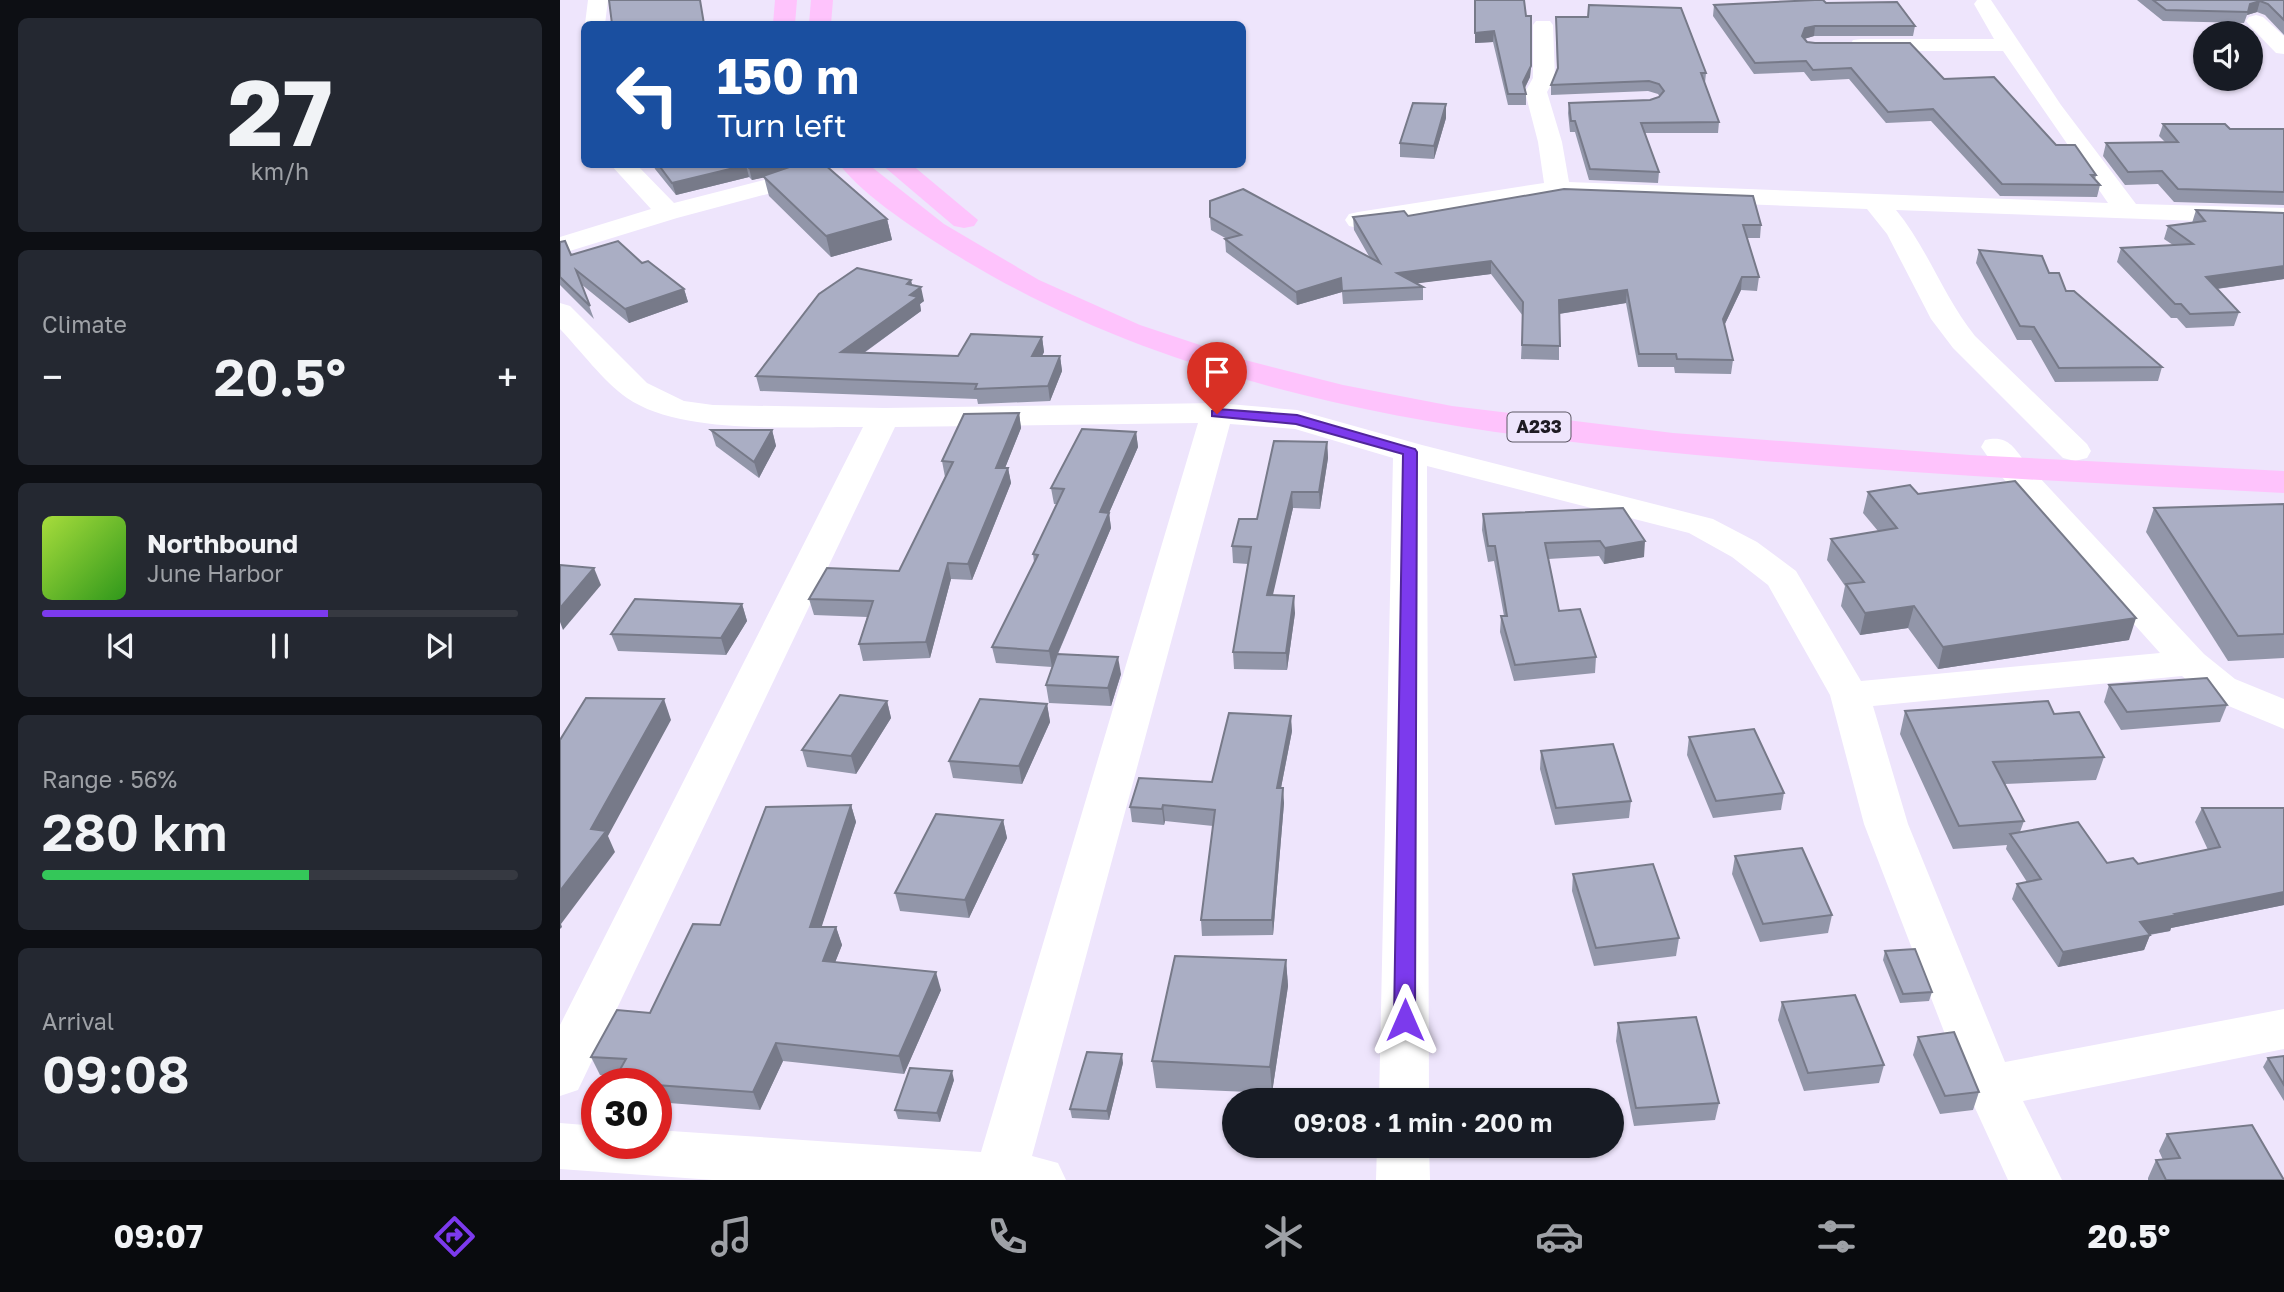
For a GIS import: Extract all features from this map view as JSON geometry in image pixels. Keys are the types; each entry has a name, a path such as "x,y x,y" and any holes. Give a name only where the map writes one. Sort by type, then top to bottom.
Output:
{"highway":[{"path":"784,21 786,0"},
{"path":"820,21 822,0"},
{"name":"A233","path":"857,168 935,231 1032,288 1148,338 1287,383 1458,417 1690,445 2005,458 2075,451 2284,461"},
{"name":"A233","path":"899,168 963,220 1058,272 1177,322 1336,371 1453,394 1686,424 2005,458 2284,482"}],"street":[{"path":"595,21 598,0"},
{"path":"1984,4 2008,45 2066,130 2129,212"},
{"path":"1543,25 1544,78 1536,92 1550,142 1558,188"},
{"path":"2269,28 2284,48"},
{"path":"1840,45 2008,45"},
{"path":"1540,105 1567,104"},
{"path":"626,168 668,212"},
{"path":"560,246 668,212 777,184 792,178 799,168"},
{"path":"1358,220 1558,188 2284,216"},
{"path":"1872,200 1900,232 1946,319 1964,342 2075,451"},
{"path":"560,312 636,390 658,403 713,415 884,418 1217,414 1297,420 1410,452 1702,526 1736,543 1769,565 1783,579 1850,695 1886,824 1990,1086 2035,1180"},
{"path":"560,1146 1019,1178 1217,414"},
{"path":"560,1075 884,418"},
{"path":"1404,1088 1410,452"},
{"path":"2005,458 2190,663 2221,688 2282,716"},
{"path":"1850,695 2190,663"},
{"path":"1990,1086 2284,1029"},
{"path":"1403,1180 1404,1158"}],"building":[{"path":"609,0 700,0 704,21 612,21"},
{"path":"1475,0 1524,0 1526,16 1531,16 1531,66 1523,82 1526,94 1508,94 1494,31 1475,33"},
{"path":"1823,0 1826,3 1897,2 1915,26 1815,26 1805,28 1802,36 1807,42 1910,43 1944,79 1994,77 2056,145 2075,145 2096,175 2091,175 2100,185 2002,184 1933,109 1888,112 1851,68 1813,70 1806,61 1755,63 1714,5"},
{"path":"2153,0 2284,0 2284,20 2268,4 2260,1 2250,4 2248,12 2166,10"},
{"path":"1589,5 1681,8 1706,73 1701,73 1719,122 1641,123 1659,172 1590,169 1575,121 1571,121 1569,103 1650,100 1659,97 1664,91 1659,84 1649,81 1551,85 1558,68 1556,17 1588,17"},
{"path":"1413,103 1446,104 1434,146 1400,143"},
{"path":"2163,124 2225,124 2230,129 2284,129 2284,192 2178,189 2162,171 2128,172 2106,143 2178,142"},
{"path":"661,168 734,168 672,183"},
{"path":"786,168 829,168 887,219 826,236 763,176"},
{"path":"1243,189 1380,263 1353,217 1404,211 1408,216 1564,189 1753,196 1761,225 1743,225 1759,277 1742,277 1723,319 1733,360 1677,359 1676,354 1639,354 1627,290 1559,300 1560,346 1522,345 1523,302 1491,261 1397,273 1423,287 1342,291 1341,278 1296,292 1225,239 1241,235 1210,217 1210,201"},
{"path":"2196,210 2284,213 2284,266 2206,277 2239,312 2190,314 2181,304 2175,304 2121,248 2193,244 2168,226 2205,221"},
{"path":"565,241 571,255 618,241 642,263 648,261 684,289 625,309 576,270 590,306 560,277 560,242"},
{"path":"1979,250 2042,256 2049,273 2059,273 2066,291 2074,291 2162,367 2059,368 2034,327 2020,326"},
{"path":"857,268 911,280 907,284 921,287 910,295 918,297 841,352 958,356 971,334 1042,337 1032,356 1060,356 1048,386 975,389 977,384 756,376 819,294"},
{"path":"1019,413 996,468 1008,468 968,564 948,563 926,642 859,644 873,601 809,599 827,568 899,571 953,462 942,461 964,414"},
{"path":"1082,429 1136,432 1100,512 1109,513 1049,651 992,647 1038,555 1033,554 1064,489 1051,488"},
{"path":"711,430 772,430 754,462"},
{"path":"1274,441 1327,442 1319,492 1292,492 1267,595 1294,596 1286,653 1233,652 1251,547 1232,546 1239,519 1257,519"},
{"path":"2015,481 2136,618 1943,647 1914,606 1865,613 1846,584 1864,582 1831,539 1897,528 1868,492 1910,485 1918,494"},
{"path":"2284,504 2284,634 2238,636 2154,508"},
{"path":"1623,508 1645,541 1605,548 1600,541 1545,543 1559,611 1580,609 1596,657 1515,665 1501,616 1507,616 1495,546 1488,546 1483,514"},
{"path":"560,565 594,568 560,608"},
{"path":"635,599 742,604 721,638 611,634"},
{"path":"1057,654 1118,657 1108,688 1046,685"},
{"path":"2207,678 2227,705 2127,712 2109,685"},
{"path":"840,695 887,701 851,756 802,750"},
{"path":"586,698 664,699 591,829 606,831 560,891 560,740"},
{"path":"980,699 1047,704 1019,766 949,761"},
{"path":"2048,701 2054,714 2079,712 2104,757 1993,762 2024,821 1959,826 1905,711"},
{"path":"1229,713 1291,716 1277,788 1283,788 1272,920 1201,920 1215,810 1163,805 1162,809 1130,807 1139,778 1212,782"},
{"path":"1754,729 1784,793 1716,801 1689,737"},
{"path":"1613,744 1631,801 1556,808 1541,751"},
{"path":"851,805 810,927 836,927 823,961 936,972 899,1056 776,1043 753,1092 672,1086 672,1068 621,1068 626,1059 591,1057 617,1010 650,1013 693,924 720,925 766,807"},
{"path":"2202,808 2284,808 2284,892 2140,922 2150,935 2063,952 2017,884 2041,879 2010,834 2078,822 2107,863 2133,858 2138,864 2220,847"},
{"path":"936,814 1003,820 965,900 895,893"},
{"path":"1802,848 1832,915 1763,924 1735,856"},
{"path":"1653,864 1679,938 1596,948 1573,874"},
{"path":"1915,949 1932,992 1903,994 1885,951"},
{"path":"1175,956 1286,960 1270,1067 1152,1061"},
{"path":"1855,995 1884,1065 1808,1073 1782,1002"},
{"path":"1696,1017 1719,1103 1636,1108 1618,1023"},
{"path":"1954,1032 1979,1092 1945,1096 1918,1037"},
{"path":"1087,1052 1122,1054 1107,1111 1070,1109"},
{"path":"2284,1056 2284,1085 2268,1058"},
{"path":"910,1068 952,1071 937,1113 895,1110"},
{"path":"2252,1125 2284,1180 2166,1180 2156,1160 2180,1158 2167,1134"}],"route":[{"path":"1217,414 1297,420 1410,452 1405,1020"}]}
